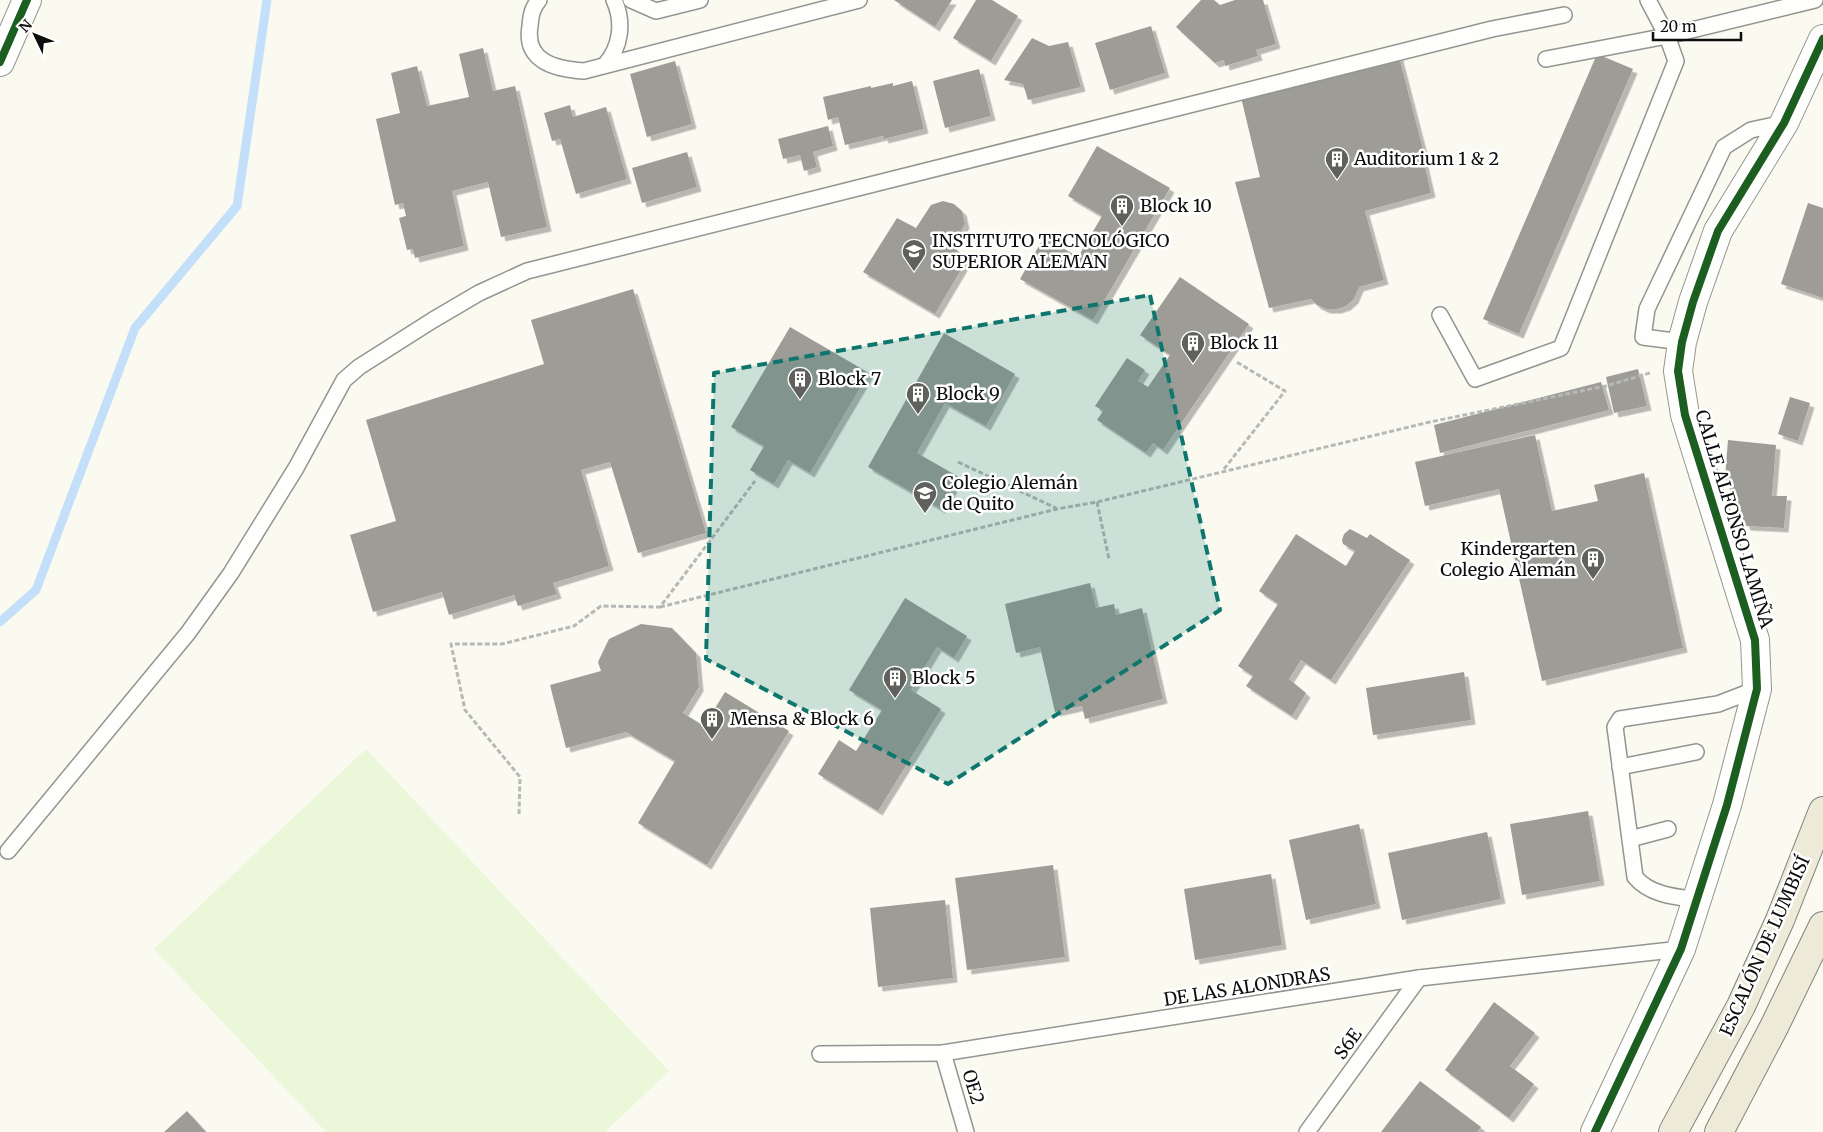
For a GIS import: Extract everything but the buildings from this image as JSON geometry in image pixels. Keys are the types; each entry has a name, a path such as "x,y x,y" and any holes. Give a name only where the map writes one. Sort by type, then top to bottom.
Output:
{"main road":[{"name":"ESCALÓN DE LUMBISÍ","path":"1673,1132 1742,1006 1780,920 1823,811"},
{"path":"1719,1132 1774,1027 1823,926"}],"street":[{"path":"0,62 27,0"},
{"name":"CALLE ALFONSO LAMIÑA","path":"1595,1132 1681,949 1698,900 1738,766 1757,689 1755,640 1685,415 1678,371 1682,342 1693,302 1718,230 1784,123 1823,39"}],"lane":[{"path":"539,0 533,7 528,37 534,54 548,64 567,70 584,71 858,0"},
{"path":"605,65 615,54 619,42 620,23 614,0"},
{"path":"631,0 656,11 700,0"},
{"path":"1440,315 1475,379 1561,348 1676,61 1667,36 1648,0"},
{"path":"1546,59 1667,36 1815,0"},
{"path":"8,851 194,625 231,573 296,468 344,380 424,325 479,293 527,271 1482,31 1564,15"},
{"path":"1682,342 1643,337 1647,309 1724,147 1751,130 1784,123"},
{"path":"1698,900 1670,896 1643,887 1635,877 1615,727 1620,719 1718,704 1757,689"},
{"path":"1620,767 1696,752"},
{"path":"1630,839 1668,829"},
{"name":"DE LAS ALONDRAS","path":"820,1054 943,1053 1419,978 1681,949"},
{"name":"S6E","path":"1307,1132 1419,978"},
{"name":"OE2","path":"943,1053 966,1132"}],"path":[{"path":"1224,470 1285,391 1235,361"},
{"path":"519,814 520,777 465,710 451,644 502,644 574,626 602,606 660,607 1057,508 1096,502 1430,422 1606,386 1650,373"},
{"path":"958,462 1057,508"},
{"path":"660,607 755,480"},
{"path":"1096,502 1109,560"}],"highlighted area":[{"path":"1150,295 1220,610 948,784 706,659 714,373"}],"green space":[{"path":"366,749 669,1071 605,1132 326,1132 154,949"}],"waterway":[{"path":"0,622 36,590 135,328 237,206 267,0"}],"cycle path":[{"path":"0,62 27,0"},
{"path":"1595,1132 1681,949 1727,805 1757,689 1755,640 1685,415 1678,371 1682,342 1693,302 1718,231 1784,123 1823,39"}],"place":[{"name":"Auditorium 1 & 2","path":"1337,180"},
{"name":"Block 10","path":"1122,227"},
{"name":"INSTITUTO TECNOLÓGICO SUPERIOR ALEMAN","path":"914,272"},
{"name":"Block 11","path":"1193,364"},
{"name":"Block 7","path":"800,400"},
{"name":"Block 9","path":"918,415"},
{"name":"Colegio Alemán de Quito","path":"925,514"},
{"name":"Kindergarten Colegio Alemán","path":"1593,580"},
{"name":"Block 5","path":"895,699"},
{"name":"Mensa & Block 6","path":"712,740"}]}
